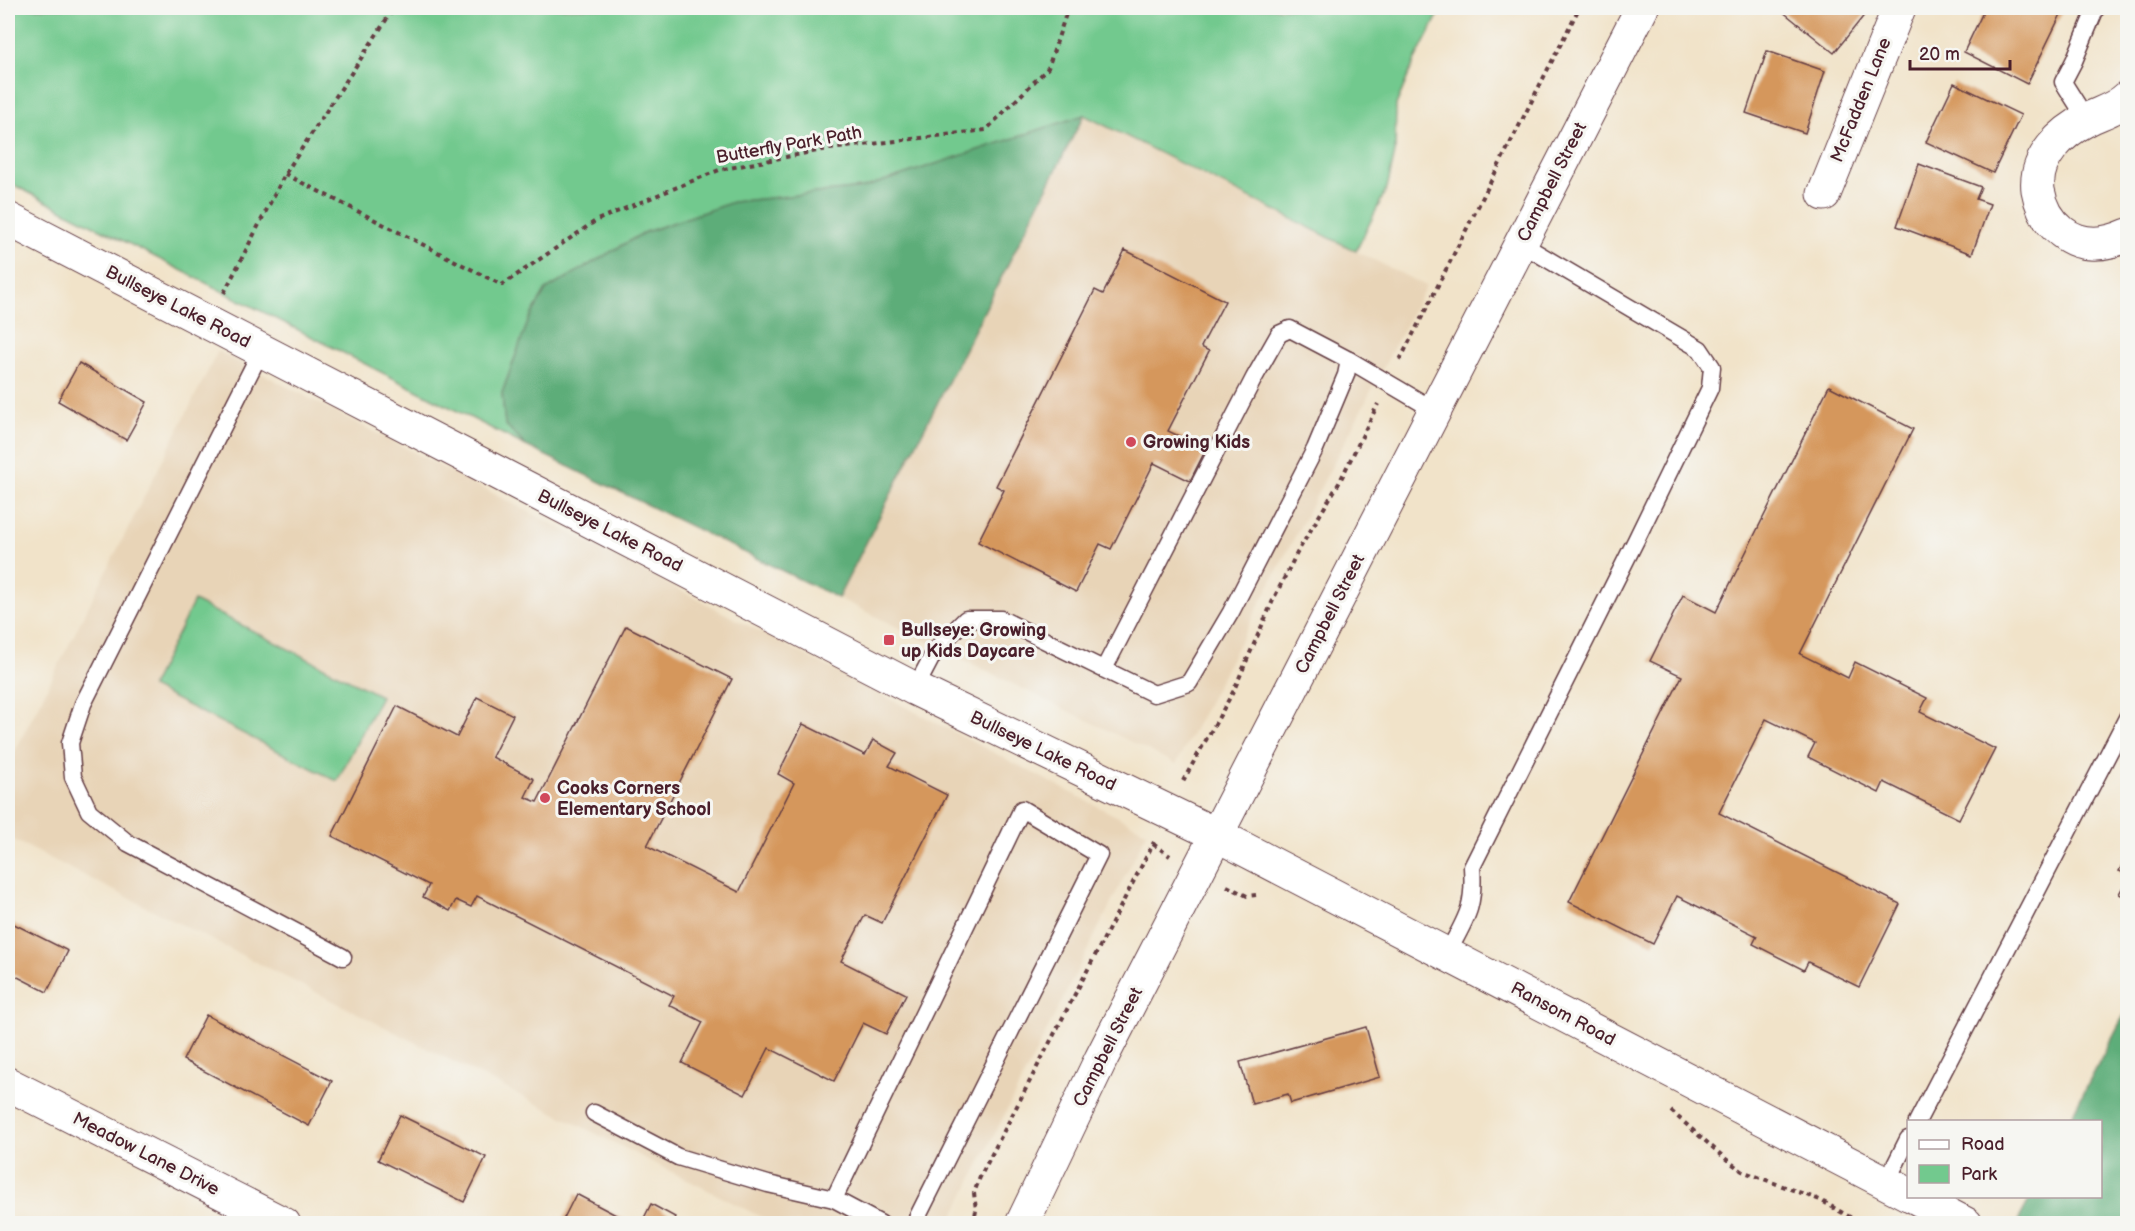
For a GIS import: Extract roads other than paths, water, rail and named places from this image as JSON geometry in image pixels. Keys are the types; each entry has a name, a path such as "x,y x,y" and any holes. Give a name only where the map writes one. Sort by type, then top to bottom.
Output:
{"main road":[{"name":"Campbell Street","path":"1022,1224 1086,1089 1642,8"},
{"name":"McFadden Lane","path":"1824,194 1899,8"},
{"path":"2127,97 2113,109 2070,129 2049,150 2037,182 2046,215 2055,227 2070,238 2086,243 2103,244 2127,235"},
{"name":"Bullseye Lake Road","path":"9,223 208,323 915,688 1217,835"},
{"name":"Ransom Road","path":"1217,835 1448,954 1907,1197"},
{"name":"Meadow Lane Drive","path":"8,1084 284,1224"},
{"name":"Ransom Road","path":"1914,1201 1966,1224"}],"lane":[{"path":"2087,120 2063,82 2096,8"},
{"path":"1448,954 1471,909 1474,890 1472,867 1710,388 1712,367 1700,349 1520,243"},
{"path":"1109,672 1254,378 1279,334 1290,329 1349,360 1434,410"},
{"path":"261,351 82,705 70,743 73,777 89,811 128,843 343,957"},
{"path":"915,688 936,649 966,619 1000,619 1154,694 1189,683 1231,612 1315,449 1346,375 1349,360"},
{"path":"1918,1120 2127,716"},
{"path":"834,1199 1022,809 1099,855 914,1224"},
{"path":"594,1113 678,1157 768,1184 834,1199 881,1224"}],"place":[{"name":"Growing Kids","path":"1131,442"},
{"name":"Bullseye: Growing up Kids Daycare","path":"889,640"},
{"name":"Cooks Corners Elementary School","path":"545,798"}]}
